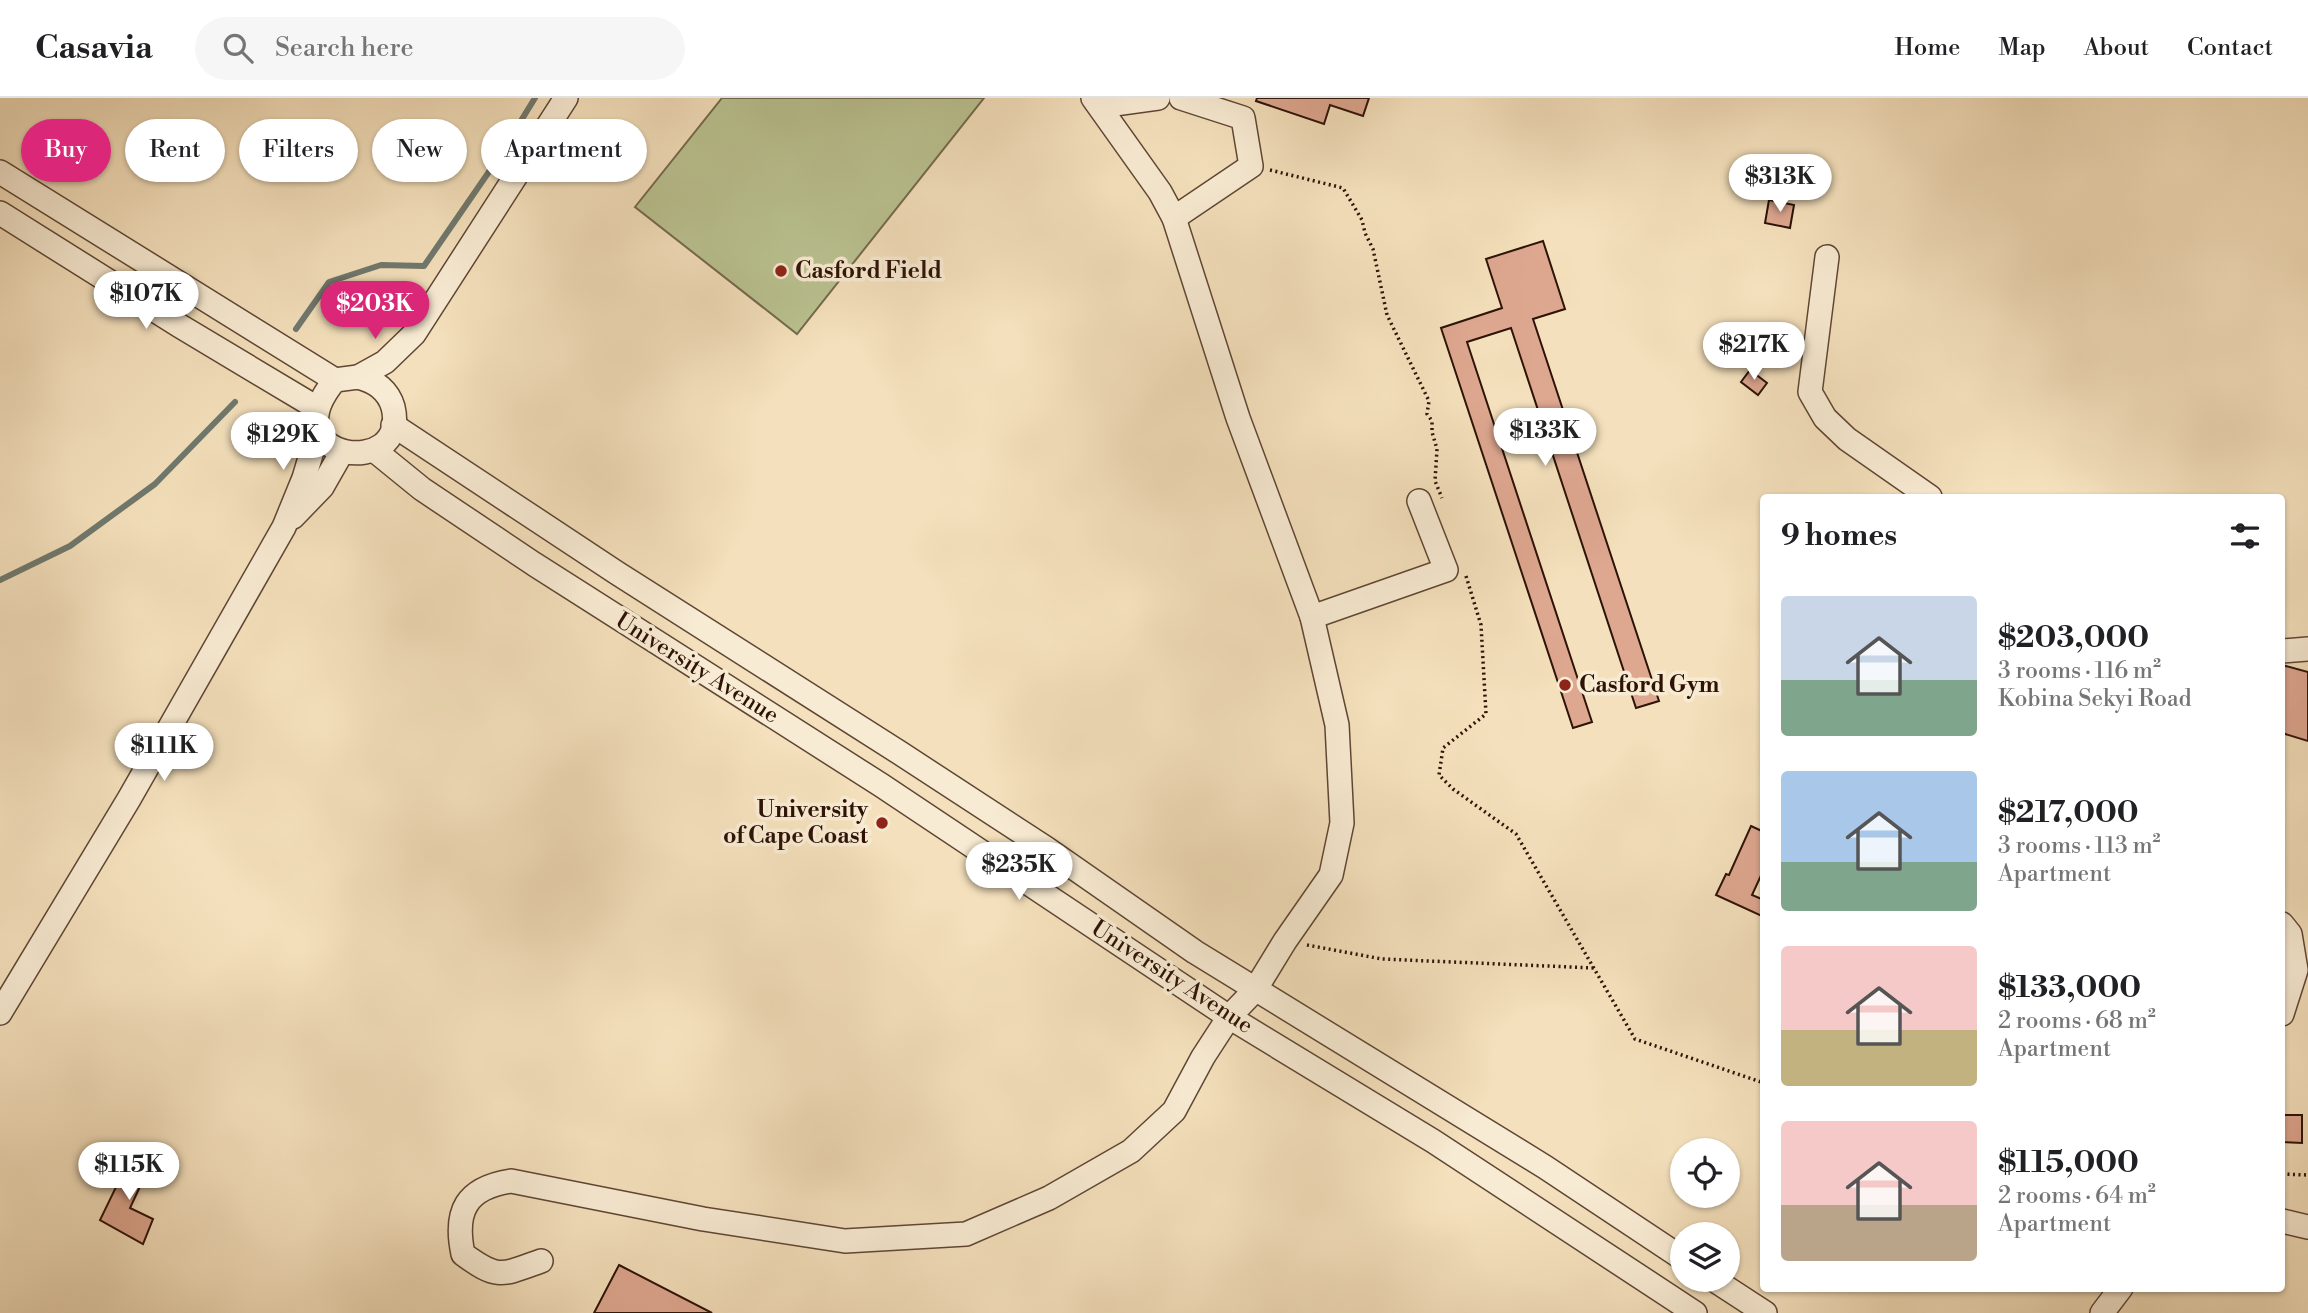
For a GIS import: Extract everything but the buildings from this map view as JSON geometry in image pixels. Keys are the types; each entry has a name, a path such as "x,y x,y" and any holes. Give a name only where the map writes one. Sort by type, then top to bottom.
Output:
{"street":[{"path":"386,393 414,334 566,98"},
{"path":"1096,102 1158,98"},
{"path":"1174,218 1251,166 1243,118 1181,98"},
{"path":"541,1261 505,1275 482,1268 463,1254 459,1234 463,1211 471,1196 491,1184 511,1181 703,1219 845,1241 966,1234 1049,1198 1131,1151 1174,1111 1203,1057 1229,1017 1255,990 1285,941 1331,876 1342,823 1337,725 1311,617 1238,418 1174,218 1160,192 1096,102"},
{"path":"0,172 335,380 358,377 385,362 414,334"},
{"path":"0,213 180,326 318,420 332,447 342,452 363,454 383,444 393,425 392,403 386,393 369,380 358,377"},
{"path":"1827,257 1810,392 1825,418 1847,439 1926,494"},
{"path":"0,1013 129,799 284,527 304,478 321,397 335,380"},
{"name":"University Avenue","path":"393,425 617,573 890,746 1255,990 1545,1167 1670,1250"},
{"name":"University Avenue","path":"374,450 422,489 534,564 891,792 1229,1017 1433,1141 1695,1313"},
{"path":"284,527 322,487 342,452"},
{"path":"1311,617 1446,570 1419,501"},
{"path":"2285,651 2308,649"},
{"path":"2285,927 2290,934 2296,970 2285,1005"},
{"path":"2285,1222 2308,1227"},
{"path":"1733,1292 1765,1313"},
{"path":"2102,1313 2117,1292"}],"path":[{"path":"1251,166 1343,188 1362,220 1373,249 1387,316 1429,401 1427,414 1432,421 1437,449 1435,481 1443,502"},
{"path":"1465,573 1481,625 1486,714 1443,748 1439,775 1453,789 1516,834 1635,1039 1760,1082"},
{"path":"1285,941 1381,959 1594,968"},
{"path":"2285,1174 2308,1175"}],"green space":[{"name":"Casford Field","path":"722,98 984,98 797,334 635,207"}],"waterway":[{"path":"296,329 329,282 381,265 424,266 495,163 535,98"},
{"path":"0,580 70,546 155,484 235,402"}],"place":[{"name":"Casford Field","path":"781,271"},
{"name":"Casford Gym","path":"1565,685"},
{"name":"University of Cape Coast","path":"882,823"}]}
